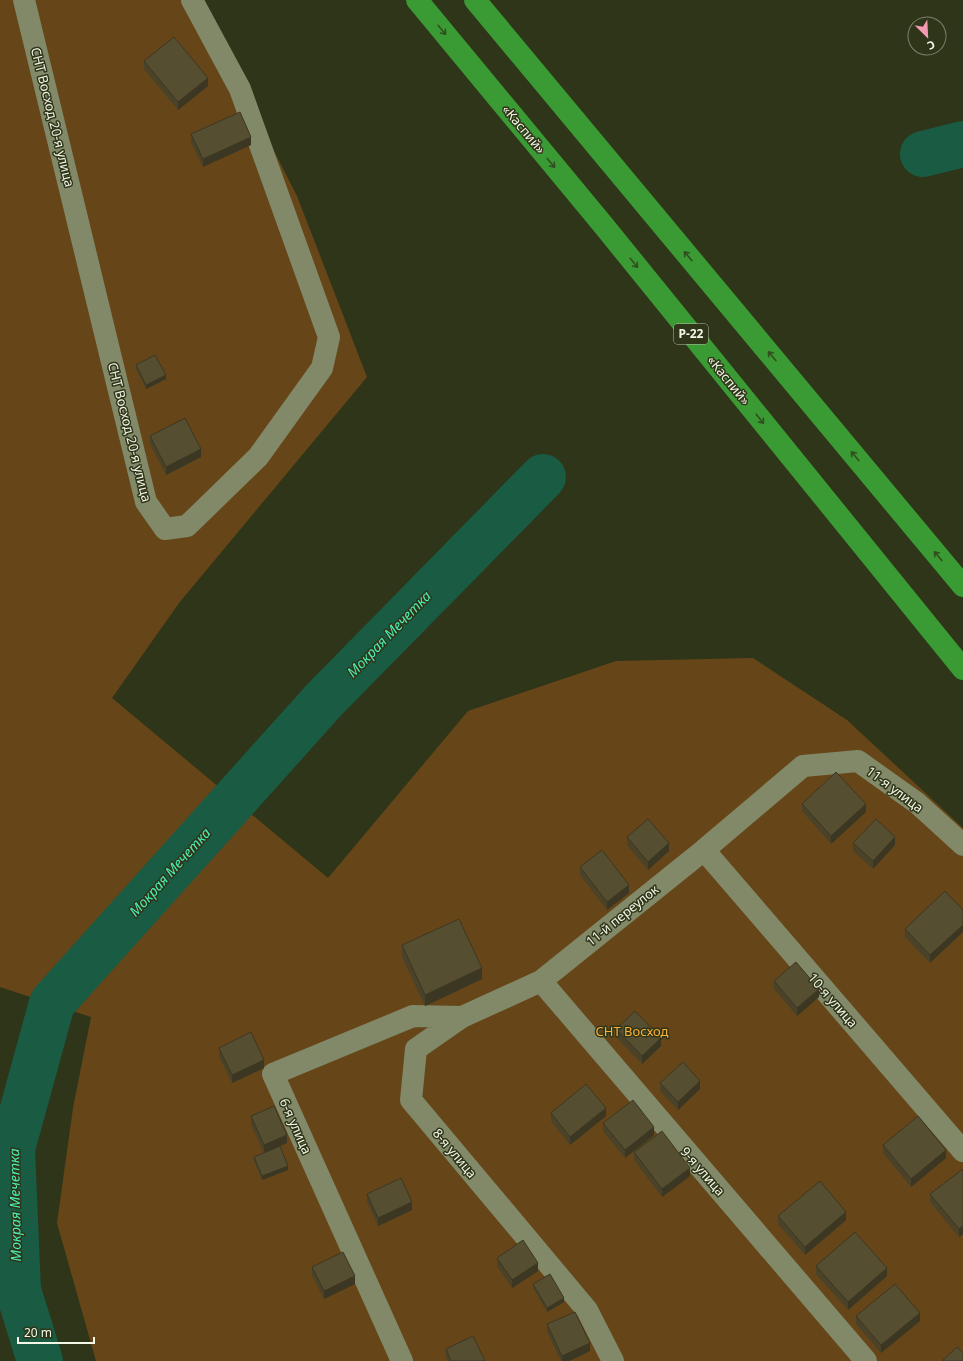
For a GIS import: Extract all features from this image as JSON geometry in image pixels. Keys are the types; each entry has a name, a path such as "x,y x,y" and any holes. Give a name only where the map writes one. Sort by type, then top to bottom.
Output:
{"highway":[{"name":"«Каспий»","path":"417,0 604,226 963,669"},
{"path":"475,0 963,586"}],"street":[{"name":"СНТ Восход 20-я улица","path":"24,0 146,502 165,529 187,526 258,457 322,368 329,337 240,90 192,0"},
{"name":"11-я улица","path":"704,850 803,766 858,761 916,803 963,845"},
{"name":"11-й переулок","path":"541,981 704,850"},
{"name":"10-я улица","path":"704,850 963,1151"},
{"name":"8-я улица","path":"541,981 462,1017 416,1049 411,1100 587,1310 612,1361"},
{"name":"9-я улица","path":"541,981 866,1361"},
{"name":"6-я улица","path":"402,1361 273,1074 413,1016 462,1017"}],"green space":[{"name":"СНТ Восход","path":"0,0 197,0 297,196 367,377 179,603 112,698 328,878 468,711 616,661 753,658 847,720 963,828 963,1361 96,1361 57,1223 73,1108 91,1017 0,987"}],"building":[{"path":"174,37 208,78 178,102 144,61"},
{"path":"240,112 251,137 203,159 191,134"},
{"path":"155,355 166,375 146,385 136,365"},
{"path":"185,418 201,449 166,467 150,436"},
{"path":"836,772 866,804 831,836 802,804"},
{"path":"648,819 669,843 648,862 627,837"},
{"path":"876,819 895,837 873,861 853,843"},
{"path":"602,850 629,885 607,902 580,867"},
{"path":"945,891 963,910 963,925 930,955 905,929"},
{"path":"459,919 482,968 425,995 402,945"},
{"path":"796,962 819,989 797,1008 774,981"},
{"path":"635,1011 661,1038 642,1056 616,1029"},
{"path":"251,1032 264,1060 232,1075 219,1048"},
{"path":"683,1062 700,1081 678,1102 660,1083"},
{"path":"586,1084 606,1108 570,1137 551,1113"},
{"path":"633,1100 654,1127 625,1150 603,1123"},
{"path":"274,1106 287,1135 264,1145 251,1116"},
{"path":"918,1116 946,1150 911,1179 883,1145"},
{"path":"662,1131 690,1168 662,1189 634,1152"},
{"path":"280,1146 288,1166 262,1176 254,1157"},
{"path":"963,1169 963,1226 959,1229 930,1194"},
{"path":"401,1178 412,1202 378,1218 367,1194"},
{"path":"820,1181 846,1212 805,1247 778,1216"},
{"path":"855,1232 887,1268 848,1302 816,1266"},
{"path":"523,1240 538,1263 512,1280 497,1258"},
{"path":"343,1252 355,1276 324,1291 312,1267"},
{"path":"550,1274 564,1298 547,1308 533,1284"},
{"path":"895,1284 920,1313 881,1345 856,1316"},
{"path":"575,1312 590,1343 562,1356 547,1324"},
{"path":"473,1336 485,1361 451,1361 446,1349"},
{"path":"957,1347 963,1353 963,1361 942,1361"}],"waterway":[{"name":"Мокрая Мечетка","path":"923,154 963,144"},
{"name":"Мокрая Мечетка","path":"40,1361 18,1290 12,1149 52,1003 324,700 543,477"}]}
